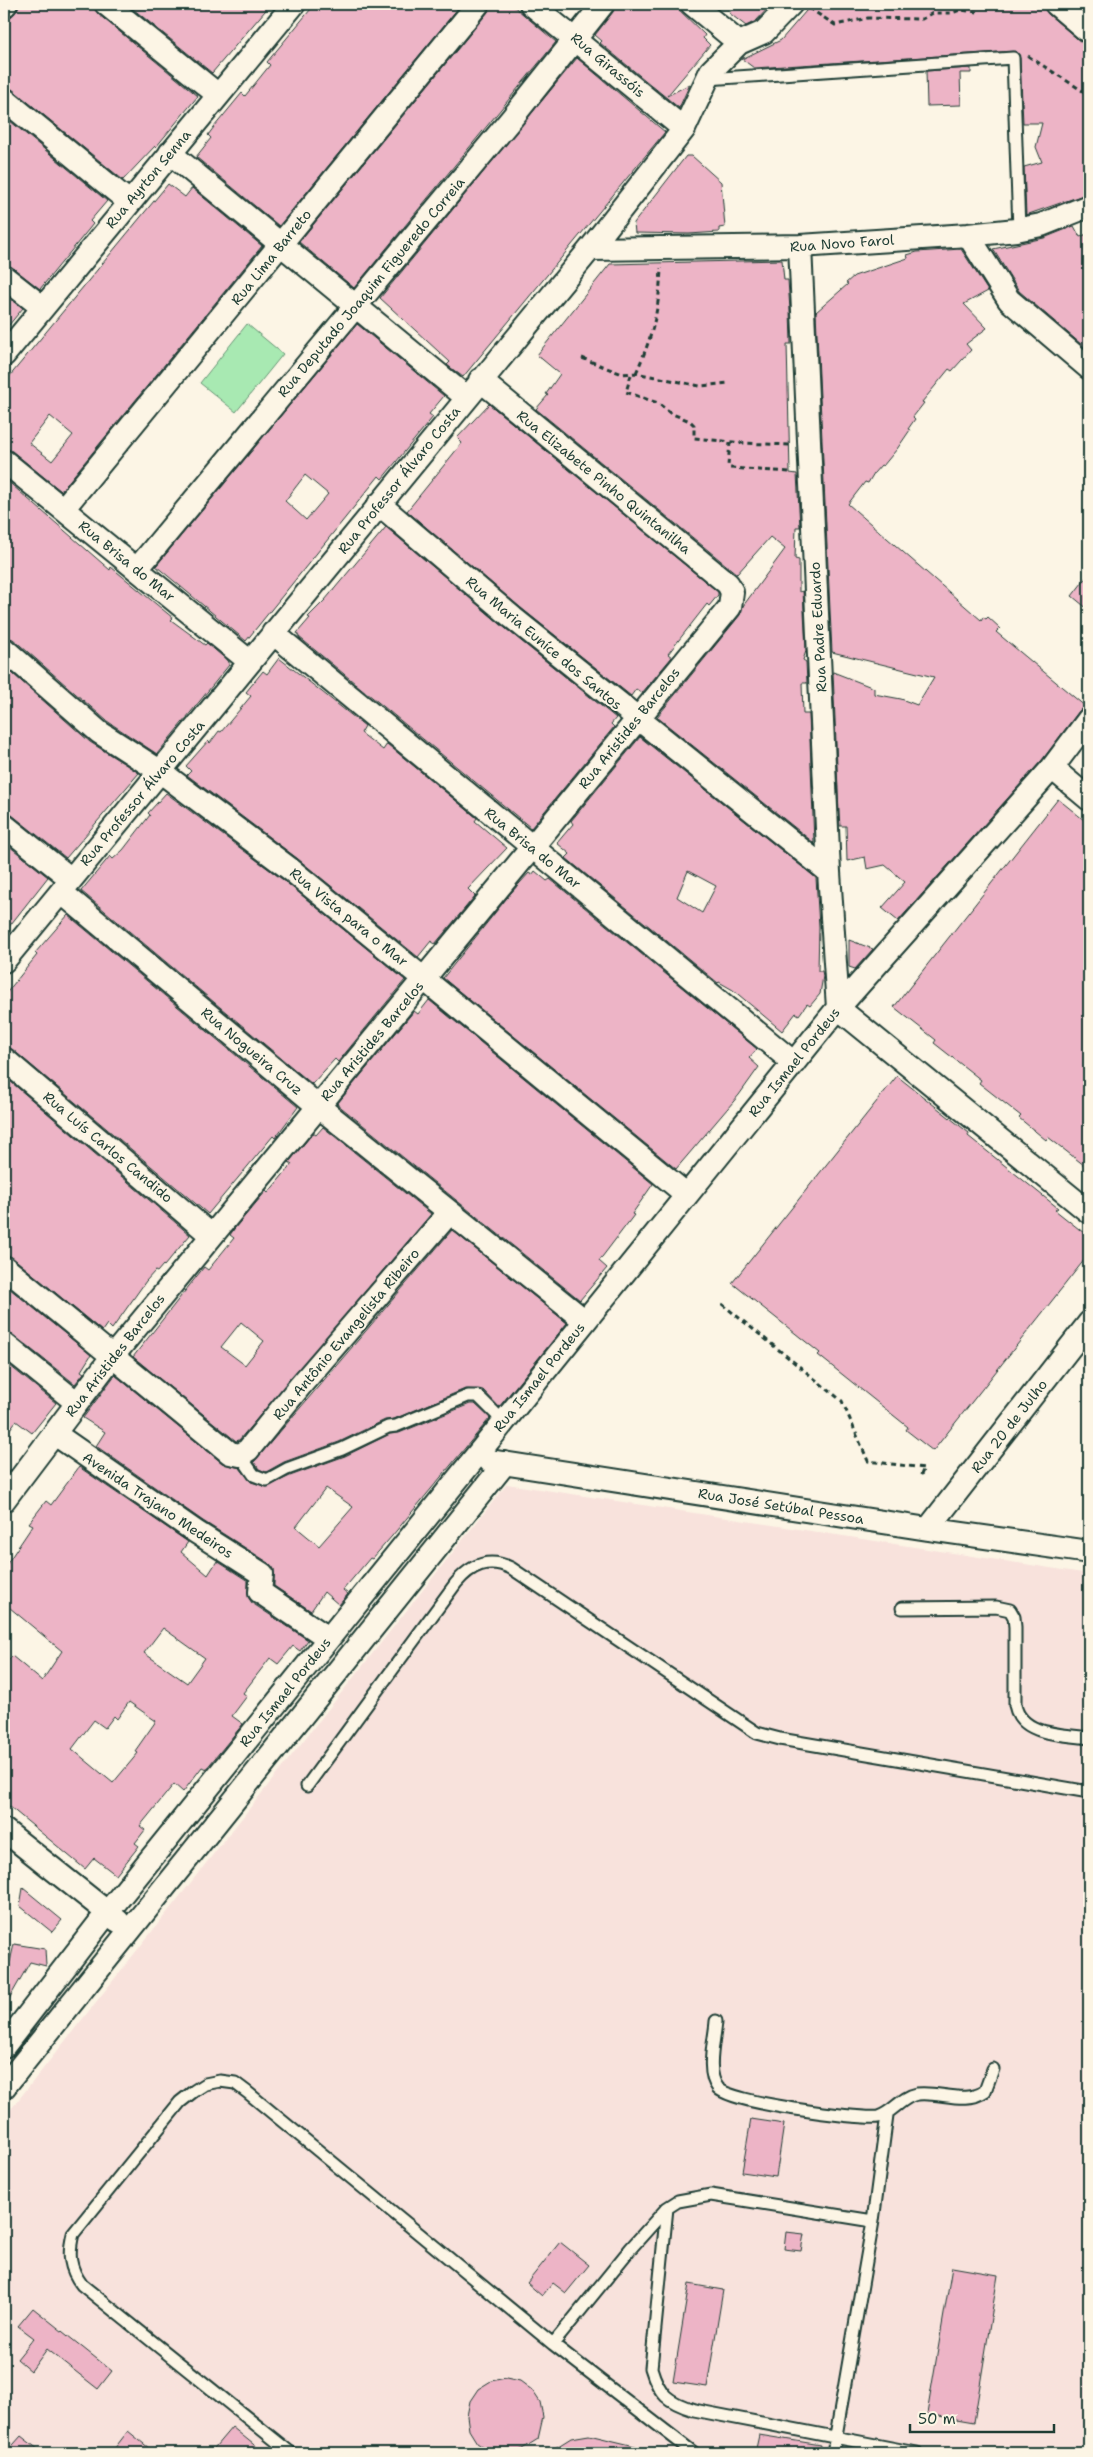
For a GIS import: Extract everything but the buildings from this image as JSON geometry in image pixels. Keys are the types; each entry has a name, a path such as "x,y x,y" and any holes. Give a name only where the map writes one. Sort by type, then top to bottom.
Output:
{"street":[{"path":"106,4 217,94"},
{"name":"Rua Ayrton Senna","path":"4,355 217,94 294,4"},
{"name":"Rua Lima Barreto","path":"63,509 478,4"},
{"name":"Rua Girassóis","path":"531,4 576,38 684,129"},
{"name":"Rua Deputado Joaquim Figueredo Correia","path":"137,569 603,4"},
{"path":"692,4 739,43"},
{"name":"Rua Professor Álvaro Costa","path":"4,961 590,249 684,129 711,71 739,43 764,32 791,4"},
{"path":"1056,4 1089,32"},
{"path":"4,99 129,202"},
{"name":"Rua Elizabete Pinho Quintanilha","path":"170,153 356,305 473,389 728,584"},
{"name":"Rua Novo Farol","path":"590,249 800,246 1019,230 1041,225 1089,206"},
{"path":"968,234 1010,300 1089,368"},
{"name":"Rua Padre Eduardo","path":"800,246 829,872 838,1008"},
{"path":"4,277 42,307"},
{"name":"Rua Brisa do Mar","path":"4,461 249,661"},
{"name":"Rua Maria Euníce dos Santos","path":"379,504 513,618 829,872"},
{"name":"Rua Aristides Barcelos","path":"4,1500 55,1434 76,1402 211,1235 532,848 636,718 730,607 732,592 728,584"},
{"name":"Rua Brisa do Mar","path":"273,633 794,1063"},
{"name":"Rua Vista para o Mar","path":"4,649 99,732 161,772 290,869 687,1195"},
{"name":"Rua Ismael Pordeus","path":"4,2046 107,1913 838,1008 1052,768 1089,720"},
{"path":"1052,768 1089,799"},
{"name":"Rua Nogueira Cruz","path":"4,825 66,886 318,1106 585,1321"},
{"path":"838,1008 1089,1212"},
{"name":"Rua Luís Carlos Candido","path":"4,1059 211,1235"},
{"name":"Rua Antônio Evangelista Ribeiro","path":"240,1455 248,1450 300,1386 450,1212"},
{"path":"4,1266 230,1453 240,1455"},
{"name":"Rua 20 de Julho","path":"928,1529 1089,1323"},
{"path":"4,1344 76,1402"},
{"name":"Avenida Trajano Medeiros","path":"55,1434 196,1532 262,1574 260,1592 328,1638"},
{"name":"Rua José Setúbal Pessoa","path":"474,1458 928,1529 1089,1552"},
{"name":"Rua Ismael Pordeus","path":"4,2087 504,1463"},
{"path":"4,1830 130,1930"}],"lane":[{"path":"707,80 1013,58 1019,230"},
{"path":"240,1455 254,1475 267,1480 287,1469 342,1449 388,1427 396,1426 468,1396 478,1396 503,1421"},
{"path":"307,1786 464,1573 486,1562 500,1562 757,1733 780,1739 1089,1792"},
{"path":"902,1608 996,1607 1010,1610 1014,1617 1015,1627 1015,1705 1017,1716 1029,1727 1089,1738"},
{"path":"716,2021 712,2070 713,2079 718,2088 732,2096 798,2109 868,2118 887,2115 899,2104 915,2095 976,2097 986,2091 993,2069"},
{"path":"291,2453 82,2285 74,2273 70,2261 73,2234 84,2218 180,2102 205,2084 220,2081 235,2083 247,2092 553,2344 694,2453"},
{"path":"833,2453 873,2220 887,2115"},
{"path":"553,2344 603,2280 667,2208 678,2201 711,2195 873,2220"},
{"path":"667,2208 651,2368 656,2384 664,2395 677,2404 694,2410 835,2439 917,2453"}],"path":[{"path":"802,4 835,25 868,18 922,19 932,13 952,13 960,10 978,12"},
{"path":"1013,58 1024,54 1089,95"},
{"path":"636,373 655,324 659,303 661,248"},
{"path":"582,358 622,374 631,375 636,373 700,386 730,383"},
{"path":"631,375 626,392 658,404 670,413 690,421 694,425 694,438 730,442 810,445"},
{"path":"730,442 728,466 734,470 811,473"},
{"path":"722,1304 842,1401 868,1461 924,1468 920,1477"}],"shaded area":[{"path":"507,1484 1089,1574 1089,2453 4,2453 4,2118"}],"green space":[{"path":"247,324 283,354 236,412 200,383"}]}
